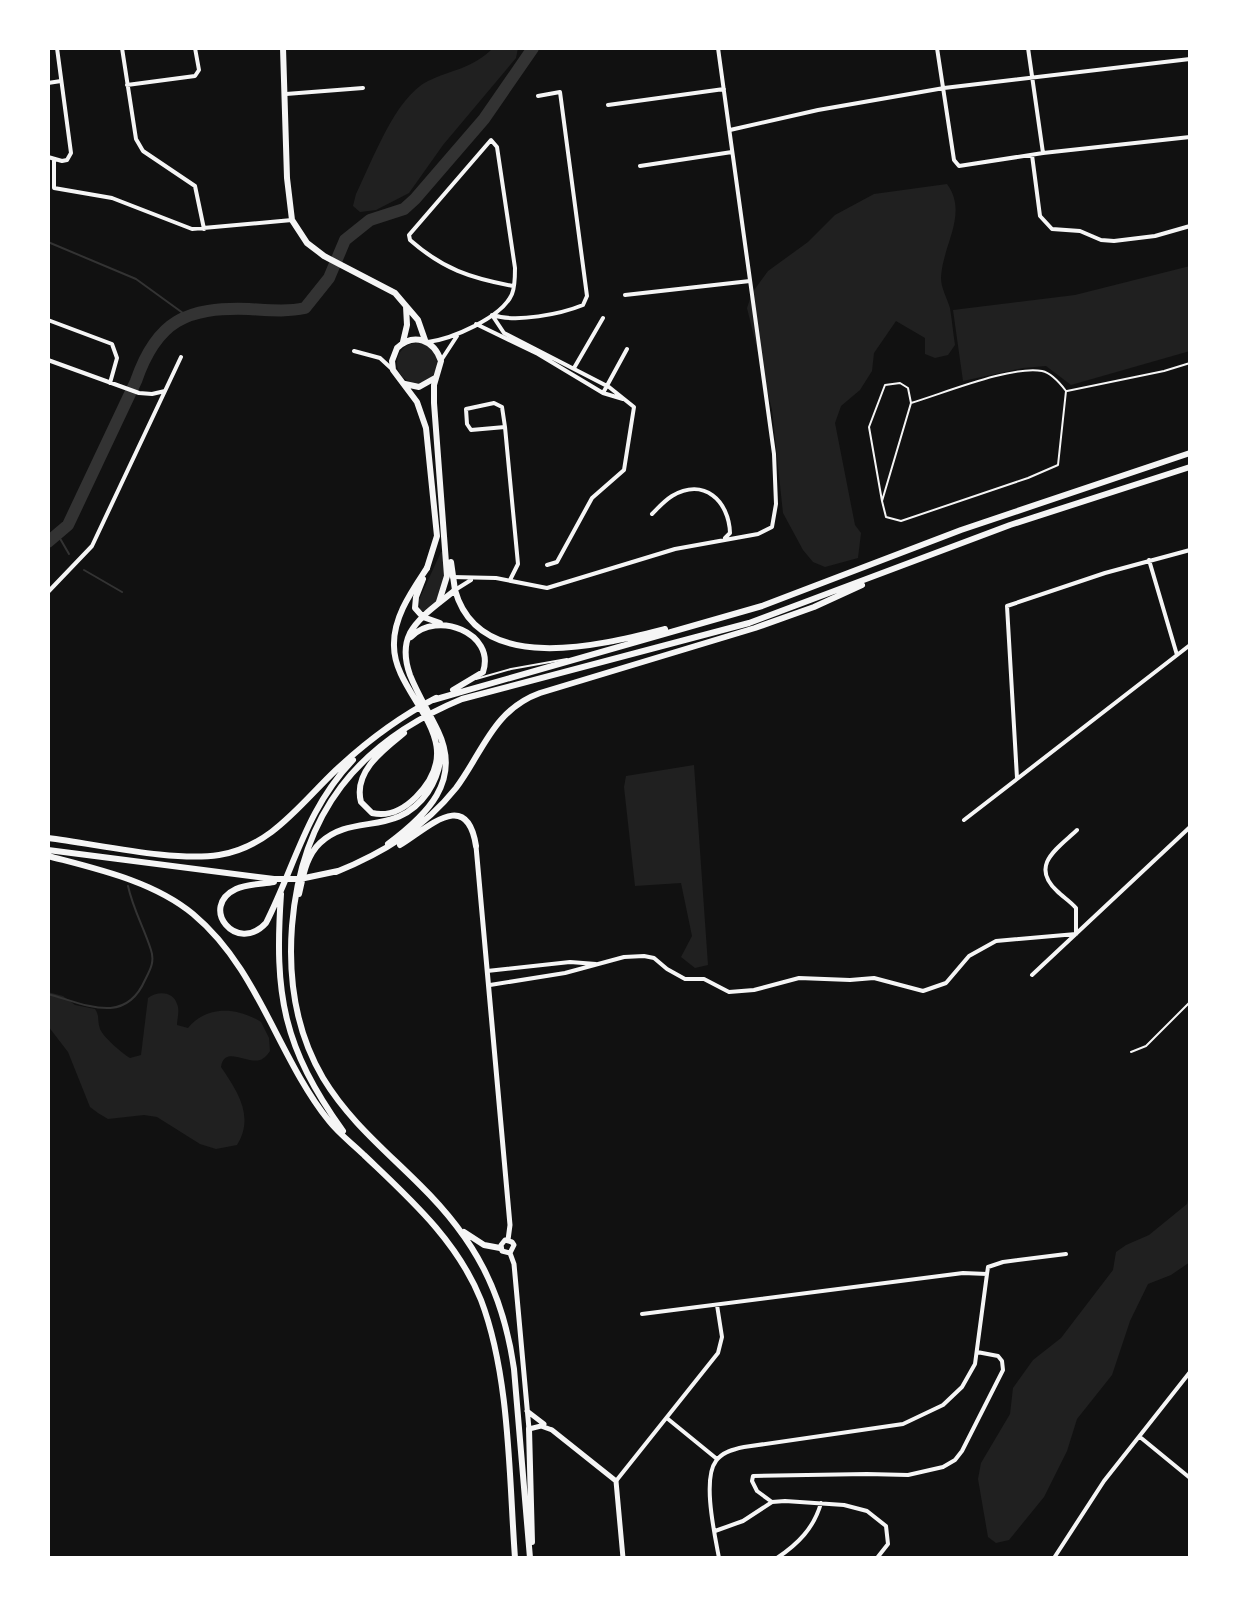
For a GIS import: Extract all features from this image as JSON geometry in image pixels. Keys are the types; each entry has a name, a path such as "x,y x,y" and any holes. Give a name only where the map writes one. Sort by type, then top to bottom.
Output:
{"main road":[{"path":"283,48 287,178 292,220 307,243 324,256 395,293 418,320 427,341 437,351 441,361 434,403 452,577 459,606 473,626 495,640 519,645 592,646 710,621"},
{"path":"48,838 180,856 209,856 236,851 274,831 374,738 412,711 474,680 485,669 484,649 469,633 423,617 415,608 414,601 437,536 426,428 420,406 393,370 394,355 403,342 407,325 406,306"},
{"path":"403,342 411,339 427,341"},
{"path":"405,384 419,387 437,376"},
{"path":"433,700 790,597 961,530 1190,452"},
{"path":"531,1558 510,1339 497,1293 461,1230 358,1125 317,1067 303,1033 293,992 290,954 292,920 313,831 344,784 381,745 436,711 490,690 749,623 1010,525 1190,468"},
{"path":"436,607 444,592 447,576 444,508"},
{"path":"418,720 365,772 360,797 372,813 394,812 409,803 425,786 434,765 436,740 398,666 394,651 395,630 400,615 427,568"},
{"path":"336,872 392,846 434,812 459,783 493,727 523,700 783,618 841,595 893,569"},
{"path":"336,872 390,843 414,823 443,784 447,769 445,749 405,659 413,629 455,590"},
{"path":"407,643 422,627 435,624 451,626"},
{"path":"301,875 312,853 326,838 347,829 391,821 411,812 431,788 439,769 442,749 439,734"},
{"path":"374,738 348,765 316,809 287,871 282,890 266,923 253,933 240,934 222,922 219,912 222,901 235,889 290,879 336,872 383,855 447,815 466,820 476,846"},
{"path":"48,853 238,876 290,879"},
{"path":"48,853 147,887 171,899 210,930 252,986 286,1054 332,1125 422,1211 452,1247 468,1272 481,1302 499,1374 515,1558"},
{"path":"282,890 278,959 287,1022 308,1077 348,1139"},
{"path":"461,1230 484,1245 500,1248"},
{"path":"529,1429 531,1558"}],"street":[{"path":"57,48 71,153 67,160 51,158 54,188 112,198 182,226 204,229 292,220"},
{"path":"122,48 138,144 143,151 195,186 204,229"},
{"path":"127,85 195,76 199,70 195,48"},
{"path":"452,577 510,580 547,588 675,549 769,530 773,524 776,504 774,454 718,48"},
{"path":"937,48 956,164 959,166 1043,153 1190,137"},
{"path":"1028,48 1043,153"},
{"path":"730,130 818,110 944,88 1190,59"},
{"path":"48,83 62,81"},
{"path":"286,94 363,88"},
{"path":"608,105 724,89"},
{"path":"492,315 523,318 560,311 583,305 587,296 560,92 538,96"},
{"path":"441,361 444,352 458,335 492,315 509,299 513,286 515,268 497,147 491,140 409,235 414,243 443,265 467,276 513,286"},
{"path":"640,166 733,152"},
{"path":"1032,155 1040,216 1052,229 1080,231 1101,240 1114,241 1155,236 1190,226"},
{"path":"625,295 750,280"},
{"path":"492,315 504,333 572,371 603,393 630,401"},
{"path":"572,371 603,318"},
{"path":"48,320 112,344 117,358 110,383"},
{"path":"476,324 606,386 630,401 635,412 624,470 592,498 557,562 547,565"},
{"path":"427,341 458,335"},
{"path":"603,393 627,349"},
{"path":"354,351 377,356 393,370"},
{"path":"48,592 92,546 181,357"},
{"path":"49,362 139,393 167,390"},
{"path":"505,427 471,430 467,424 466,409 497,403 502,407 505,427 518,564 510,580"},
{"path":"652,514 678,493 695,490 712,494 723,503 730,518 730,533 723,539"},
{"path":"1017,778 1007,606 1149,560 1190,550"},
{"path":"1149,560 1177,655"},
{"path":"455,590 477,578"},
{"path":"964,820 1190,645"},
{"path":"1032,975 1190,827"},
{"path":"1076,934 1076,908 1050,883 1045,868 1054,851 1077,830"},
{"path":"476,846 510,1225 508,1240"},
{"path":"490,985 624,957 644,956 654,958 685,979 704,979 729,992 754,990 792,978 874,978 923,991 946,983 969,956 996,941 1076,934"},
{"path":"487,971 570,962 602,964"},
{"path":"508,1240 502,1242 500,1248 504,1253 510,1253"},
{"path":"508,1240 514,1245 510,1253 514,1264 529,1429 541,1426 552,1430"},
{"path":"719,1558 710,1476 717,1459 736,1449 893,1426 920,1418 956,1395 972,1371 988,1267 1003,1262 1066,1254"},
{"path":"642,1314 963,1273 987,1274"},
{"path":"623,1558 616,1481 721,1348 717,1305"},
{"path":"772,1502 755,1488 753,1476 908,1475 936,1470 955,1460 967,1443 1003,1370 998,1356 977,1352"},
{"path":"1054,1558 1092,1497 1190,1372"},
{"path":"527,1411 616,1481"},
{"path":"668,1419 717,1459"},
{"path":"1140,1437 1190,1478"},
{"path":"715,1531 743,1521 772,1502 821,1503 867,1511 883,1522 888,1544 877,1558"},
{"path":"777,1558 809,1529 821,1503"}],"lane":[{"path":"1066,391 1190,363"},
{"path":"882,501 911,403 908,388 900,383 885,385 869,427 882,501 886,517 901,521 1058,465 1066,391 1060,382 1043,371 1018,372 911,403"},
{"path":"474,680 511,669 588,656"},
{"path":"1131,1052 1146,1046 1190,1002"}],"shaded area":[{"path":"493,48 518,48 516,58 443,145 409,193 376,210 360,212 353,206 356,194 405,101 428,81 470,65"},
{"path":"947,184 953,195 955,218 941,278 950,308 955,345 948,355 935,358 925,354 925,338 896,321 874,353 872,371 860,390 841,406 835,423 855,525 861,533 858,558 825,567 813,562 803,550 783,513 772,410 747,308 752,293 768,271 808,242 835,215 874,194"},
{"path":"1190,266 1190,351 1071,385 1046,366 963,381 953,310 1075,295"},
{"path":"417,343 431,349 437,363 431,377 417,383 403,377 397,363 403,349"},
{"path":"441,552 444,552 444,568 441,593 426,612 420,610 419,600"},
{"path":"694,765 708,965 695,968 681,957 692,936 681,883 635,886 624,787 626,776"},
{"path":"48,992 63,996 75,1005 95,1009 102,1032 130,1058 141,1055 148,998 156,994 164,994 175,1000 178,1006 177,1025 188,1028 204,1015 223,1011 242,1013 261,1022 269,1038 270,1051 267,1055 255,1061 227,1057 221,1067 242,1104 244,1124 237,1145 216,1149 200,1144 157,1117 144,1115 108,1119 90,1107 68,1052 48,1026"},
{"path":"1190,1190 1190,1262 1171,1275 1148,1284 1130,1321 1112,1375 1077,1419 1067,1451 1044,1497 1009,1540 996,1543 988,1537 978,1479 981,1463 1010,1414 1013,1388 1033,1360 1061,1338 1113,1270 1116,1252 1149,1235 1187,1204"}],"waterway":[{"path":"48,542 68,525 144,360 165,331 177,321 208,311 305,308 329,278 345,240 370,220 404,209 415,199 484,119 533,48"},
{"path":"48,242 136,279 187,316"},
{"path":"58,535 69,554"},
{"path":"84,570 122,592"},
{"path":"48,994 103,1008 127,1003 137,994 149,973 152,958 128,886"}]}
